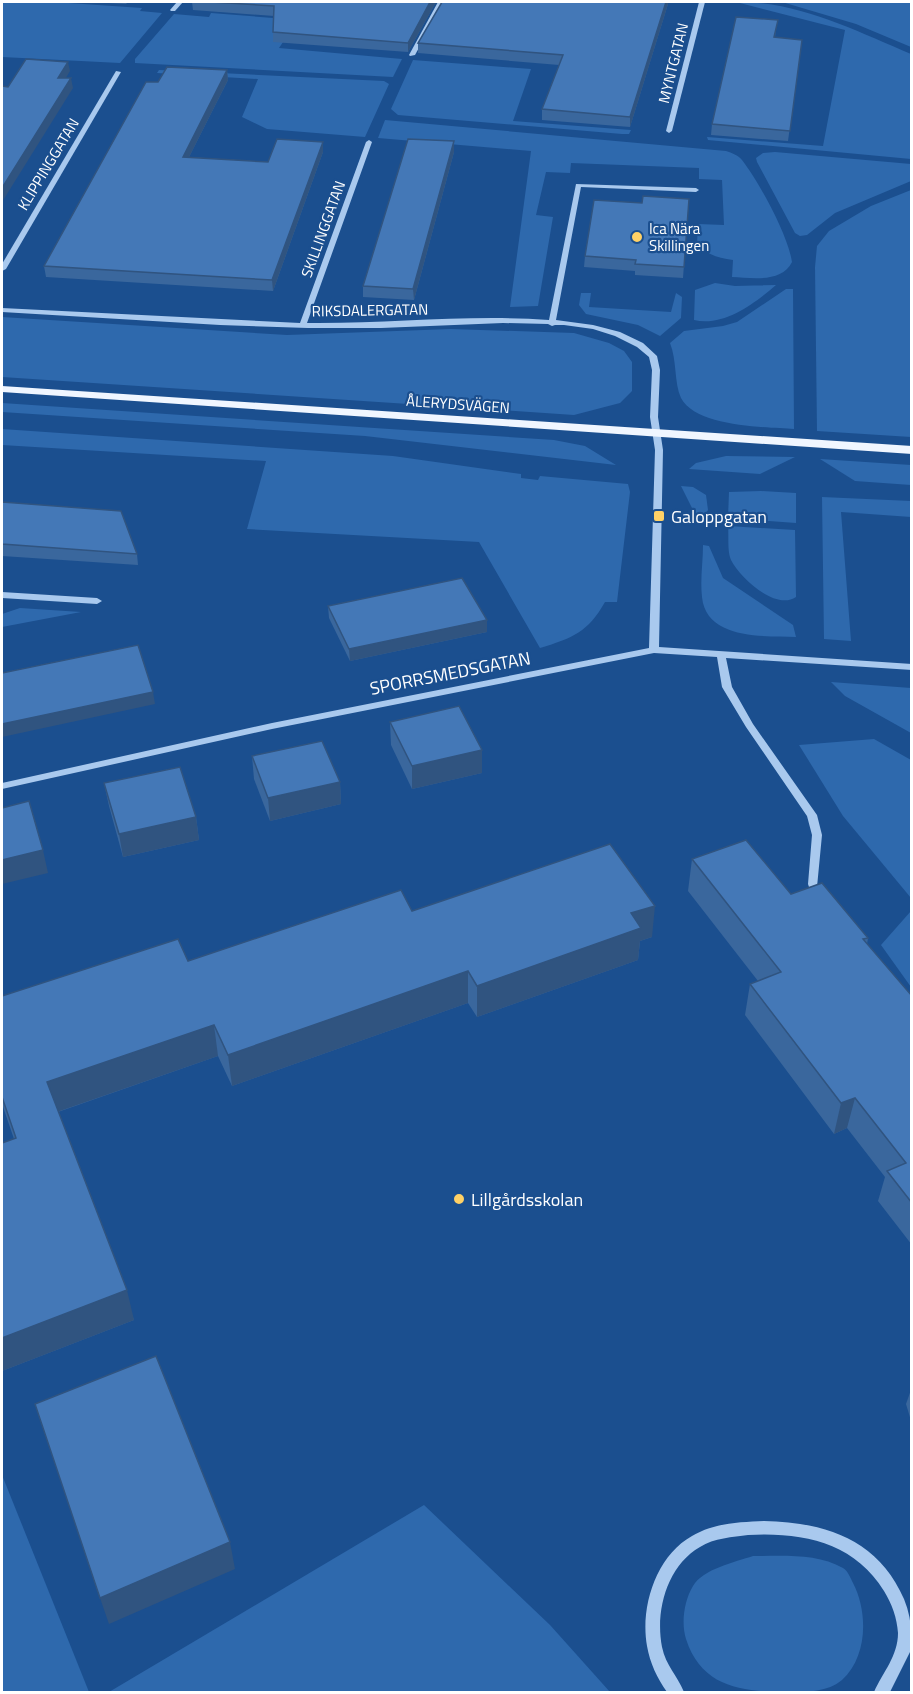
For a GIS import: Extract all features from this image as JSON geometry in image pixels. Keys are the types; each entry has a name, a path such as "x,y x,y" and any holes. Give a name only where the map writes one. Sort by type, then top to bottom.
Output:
{"main road":[{"name":"ÅLERYDSVÄGEN","path":"2,389 912,450"}],"street":[{"path":"173,10 180,2"},
{"path":"412,56 441,2"},
{"name":"MYNTGATAN","path":"669,131 702,2"},
{"name":"KLIPPINGGATAN","path":"2,269 118,72"},
{"name":"SKILLINGGATAN","path":"303,325 369,142"},
{"path":"552,324 578,185 696,190"},
{"name":"RIKSDALERGATAN","path":"2,310 303,325 486,320 602,330 630,338 645,347 653,356 656,370 654,417 657,433"},
{"path":"654,650 659,500 657,433"},
{"path":"2,595 97,601"},
{"name":"SPORRSMEDSGATAN","path":"2,786 272,726 654,650 912,667"},
{"path":"721,654 727,687 750,725 812,815 817,835 813,884"},
{"path":"676,1692 658,1663 651,1631 656,1595 671,1567 690,1544 721,1532 788,1526 820,1532 850,1545 874,1563 890,1586 902,1611 905,1639 896,1666 882,1692"}],"shaded area":[{"path":"2,2 54,2 142,8 140,11 162,13 120,63 2,57"},
{"path":"736,2 782,6 804,12 848,27 911,54 911,159 708,140 707,137 823,146 845,30"},
{"path":"782,2 911,2 911,47 856,24"},
{"path":"211,13 298,20 279,48 402,59 393,77 135,63 135,59 174,14 209,17"},
{"path":"413,60 531,69 513,121 631,130 629,134 622,134 398,115 391,109"},
{"path":"159,70 384,81 389,84 365,137 267,129 242,117 258,79 157,73"},
{"path":"385,120 726,151 737,155 742,160 756,181 779,224 792,262 781,273 766,278 732,277 733,260 705,251 697,244 698,224 724,225 722,180 699,179 699,168 571,163 570,173 546,172 536,215 553,217 538,306 510,307 531,151 378,138"},
{"path":"775,152 911,164 911,181 835,213 807,235 800,236 795,233 757,162 756,158 763,153"},
{"path":"911,190 911,437 817,431 815,267 817,246 829,231 871,206"},
{"path":"715,283 735,286 776,285 749,306 728,317 717,320 694,320 695,290"},
{"path":"786,289 793,289 794,429 733,424 701,415 689,408 679,392 670,343 684,331 737,322"},
{"path":"581,293 591,293 589,307 671,312 676,293 682,297 681,318 660,336 638,325 586,314 579,305"},
{"path":"2,317 287,335 451,329 574,333 609,343 624,351 632,362 632,391 620,403 574,415 2,377"},
{"path":"2,403 554,440 585,446 616,465 365,436 2,412"},
{"path":"2,429 393,456 521,474 521,478 538,480 540,476 628,484 630,492 617,602 605,602 586,627 571,637 540,648 479,542 247,529 266,461 2,445"},
{"path":"726,456 795,457 760,474 689,469 696,463"},
{"path":"820,459 911,465 911,485 855,481"},
{"path":"681,486 693,487 706,495 708,510 706,513 696,516"},
{"path":"729,492 796,493 796,523 728,518"},
{"path":"822,497 911,501 911,517 841,512 851,641 824,639"},
{"path":"728,526 795,530 796,597 779,600 769,596 742,575 731,560"},
{"path":"703,545 709,546 723,578 793,625 796,637 739,633 714,621 706,611 702,597"},
{"path":"20,608 81,612 2,627 2,614"},
{"path":"831,682 911,688 911,733 845,696"},
{"path":"874,739 911,760 911,898 843,816 799,745"},
{"path":"911,911 911,987 881,945"},
{"path":"2,1475 89,1692 2,1692"},
{"path":"424,1505 550,1625 610,1692 109,1692"},
{"path":"753,1556 811,1558 833,1563 848,1572 861,1607 863,1633 857,1659 842,1680 824,1689 803,1692 757,1691 727,1684 714,1678 693,1656 684,1633 684,1619 687,1598 693,1586 704,1575 712,1571"}],"building":[{"path":"211,2 430,2 408,43 273,32 274,6"},
{"path":"442,2 666,2 630,117 542,109 563,55 418,43"},
{"path":"736,17 778,20 774,37 802,40 790,131 712,124"},
{"path":"26,59 68,62 58,78 71,78 2,188 2,86 8,87"},
{"path":"167,67 227,70 183,157 268,162 277,139 323,142 272,280 44,266 146,82 158,82"},
{"path":"408,139 454,141 413,289 363,286"},
{"name":"Ica Nära Skillingen","path":"643,196 689,199 684,267 635,264 636,260 585,256 594,200 642,203"},
{"path":"2,502 121,511 137,554 2,544"},
{"path":"462,578 487,620 349,649 328,606"},
{"path":"138,645 153,692 2,724 2,673"},
{"path":"459,706 482,750 412,766 390,722"},
{"path":"322,741 340,782 268,798 252,756"},
{"path":"180,767 196,817 119,834 104,783"},
{"path":"29,801 43,850 2,860 2,808"},
{"path":"746,840 791,894 822,883 868,938 863,939 912,996 912,1203 887,1171 906,1163 855,1098 841,1103 750,984 781,972 692,859"},
{"path":"610,844 655,906 631,913 641,928 477,986 468,971 228,1055 214,1025 47,1082 127,1290 2,1338 2,1143 16,1138 2,1097 2,996 178,939 188,961 401,890 412,911"},
{"path":"156,1356 230,1542 100,1598 35,1404"}],"place":[{"name":"Ica Nära Skillingen","path":"637,237"},
{"name":"Galoppgatan","path":"659,516"},
{"name":"Lillgårdsskolan","path":"459,1199"}]}
